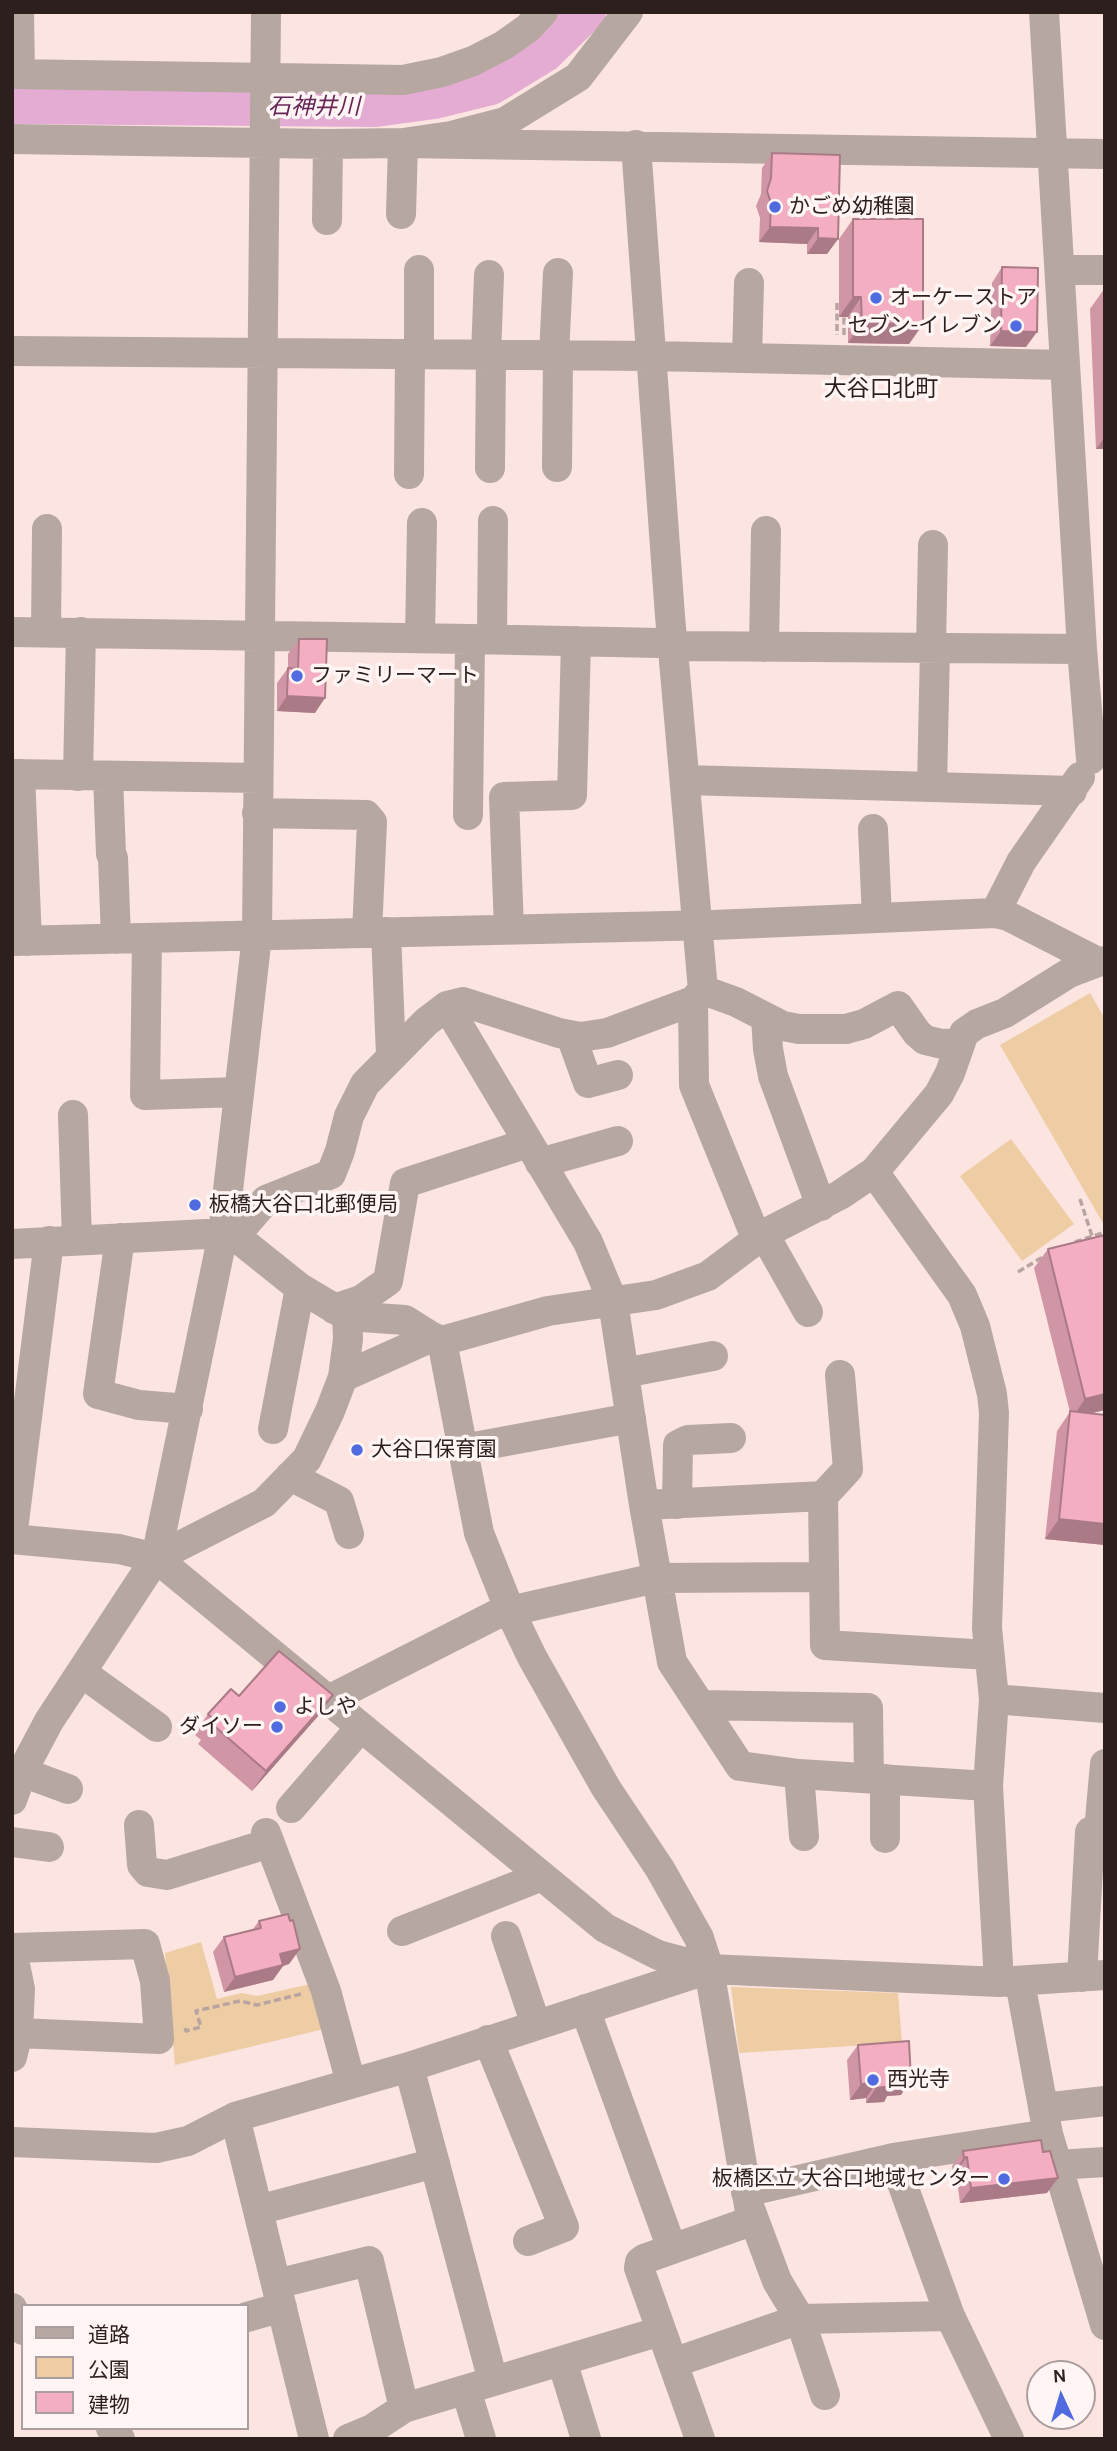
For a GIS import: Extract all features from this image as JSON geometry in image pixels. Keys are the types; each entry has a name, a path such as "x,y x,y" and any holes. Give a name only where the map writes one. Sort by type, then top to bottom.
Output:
{"street":[{"path":"19,12 16,74 403,80 442,72 473,61 504,45 528,28 543,12"},
{"path":"12,1800 23,1770 49,1721 156,1558 229,1235 240,1092 257,936 266,12"},
{"path":"501,134 578,77 628,12"},
{"path":"995,913 1021,862 1098,755 1082,649 1044,12"},
{"path":"12,139 328,144 403,143 501,134 636,145 1105,154"},
{"path":"401,214 403,143"},
{"path":"327,220 328,144"},
{"path":"636,145 672,645 686,780 696,925 698,995 694,1085 761,1237 808,1312"},
{"path":"408,474 419,270"},
{"path":"1060,270 1105,270"},
{"path":"557,467 558,273"},
{"path":"489,275 490,468"},
{"path":"747,358 749,283"},
{"path":"12,351 652,356 1065,365"},
{"path":"468,815 493,521"},
{"path":"420,638 422,523"},
{"path":"46,632 47,529"},
{"path":"764,647 766,531"},
{"path":"932,787 933,545"},
{"path":"12,632 481,639 764,647 1082,649"},
{"path":"78,776 81,632"},
{"path":"509,929 504,797 572,795 576,641"},
{"path":"258,778 16,774 20,941 696,925 995,913 1008,916 1101,961"},
{"path":"108,777 116,939"},
{"path":"686,780 1072,790"},
{"path":"257,813 366,815 372,822 377,932 391,1056"},
{"path":"873,829 877,918"},
{"path":"147,938 145,1095 240,1092"},
{"path":"342,1377 437,1339 548,1311 656,1295 708,1276 761,1237 821,1206 874,1172 939,1094 950,1073 964,1033 977,1024 1005,1013 1069,973 1101,961"},
{"path":"229,1235 267,1200 331,1174 349,1116 365,1084 426,1022 447,1006 463,1002 580,1037 607,1033 698,995 736,1002 766,1018 799,1030 846,1029 864,1024 898,1006 925,1040 960,1044"},
{"path":"447,1006 589,1242 613,1302 644,1505 672,1662 740,1766 799,1774 988,1786"},
{"path":"766,1018 773,1076 821,1206"},
{"path":"571,1036 588,1083 618,1075"},
{"path":"73,1115 63,1241 12,1539 119,1549 156,1558 605,1928 658,1955 709,1969 1009,1982 1094,1976 1090,1832 1102,1831 1105,1763"},
{"path":"341,1313 388,1281 405,1183 534,1153 618,1141"},
{"path":"874,1172 962,1295 975,1326 992,1394 995,1413 988,1562 989,1655 994,1699 988,1786 1009,1982 1057,2165 1092,2238 1103,2311"},
{"path":"12,1244 229,1235 300,1289 341,1313 405,1320 437,1339 463,1449 479,1533 510,1611 532,1657 606,1788 660,1869 699,1938 709,1969 750,2206 777,2281 800,2319 825,2395"},
{"path":"120,1238 98,1394 139,1405 188,1409"},
{"path":"273,1429 300,1289"},
{"path":"156,1558 264,1503 307,1459 313,1439 330,1411 342,1377 348,1339 341,1313"},
{"path":"624,1373 713,1356"},
{"path":"841,1375 848,1469 823,1496 825,1645 989,1655"},
{"path":"463,1449 631,1418"},
{"path":"677,1504 678,1445 688,1440 731,1438"},
{"path":"290,1476 339,1501 349,1534"},
{"path":"644,1505 823,1496"},
{"path":"328,1700 495,1615 510,1611 656,1578 824,1577"},
{"path":"81,1672 157,1727"},
{"path":"994,1699 1105,1709"},
{"path":"700,1705 868,1708 885,1838"},
{"path":"291,1808 361,1727"},
{"path":"23,1770 68,1789"},
{"path":"799,1774 804,1836"},
{"path":"139,1825 142,1865 148,1872 167,1875 209,1852 268,1838 326,1991 351,2083"},
{"path":"12,1842 49,1847"},
{"path":"402,1931 542,1876"},
{"path":"506,1937 536,2025"},
{"path":"145,1944 155,1980 159,2039 15,2045 20,1989 12,1949 145,1944"},
{"path":"12,2142 156,2148 188,2141 235,2117 409,2067 709,1969"},
{"path":"584,2009 672,2249"},
{"path":"488,2040 564,2227 528,2242"},
{"path":"409,2067 435,2163 479,2386 481,2439"},
{"path":"700,2439 639,2268 640,2262 672,2249 750,2206 893,2158 1045,2121 1105,2101"},
{"path":"235,2117 314,2439"},
{"path":"893,2158 950,2316 1001,2437"},
{"path":"1057,2165 1105,2162"},
{"path":"258,2210 435,2163"},
{"path":"248,2315 279,2295 369,2261 404,2407"},
{"path":"12,2308 21,2326"},
{"path":"673,2363 800,2319 950,2316"},
{"path":"365,2436 404,2407 662,2330"},
{"path":"562,2361 586,2439"}],"path":[{"path":"837,303 837,342"},
{"path":"844,312 844,344"},
{"path":"1080,1199 1092,1236"},
{"path":"1066,1246 1105,1232"},
{"path":"1018,1272 1049,1253"},
{"path":"194,2029 201,2027 196,2011 240,2001 257,2005 308,1992"}],"green space":[{"path":"1090,993 1105,1019 1104,1225 1000,1045"},
{"path":"1011,1139 1074,1224 1022,1261 960,1176"},
{"path":"201,1942 217,1999 241,1993 257,1996 315,1983 324,2029 175,2065 165,1953"},
{"path":"731,1987 898,1993 902,2043 739,2053"}],"building":[{"path":"772,153 840,155 838,239 818,238 818,228 770,227 771,203 767,191 771,178"},
{"path":"853,219 923,219 923,324 862,323 861,297 853,297"},
{"path":"1002,267 1038,268 1037,332 1001,331"},
{"path":"299,639 327,639 325,698 287,696 288,668 298,669"},
{"path":"1105,1235 1105,1394 1085,1399 1048,1249"},
{"path":"1070,1411 1105,1415 1105,1524 1059,1519"},
{"path":"279,1651 333,1695 266,1771 212,1724 215,1721 208,1714 231,1689 239,1696"},
{"path":"288,1914 290,1921 293,1920 300,1949 280,1954 283,1965 235,1977 224,1937 261,1928 259,1921"},
{"path":"909,2041 911,2080 894,2081 894,2086 876,2088 876,2083 861,2084 858,2045"},
{"path":"1041,2140 1043,2152 1050,2151 1058,2178 971,2188 967,2157 964,2158 963,2151"}],"waterway":[{"name":"石神井川","path":"12,105 376,108 434,100 491,86 545,53 587,12"}],"place":[{"name":"かごめ幼稚園","path":"775,207"},
{"name":"オーケーストア","path":"876,298"},
{"name":"セブン-イレブン","path":"1016,326"},
{"name":"ファミリーマート","path":"297,676"},
{"name":"板橋大谷口北郵便局","path":"195,1205"},
{"name":"大谷口保育園","path":"357,1450"},
{"name":"よしや","path":"280,1707"},
{"name":"ダイソー","path":"277,1727"},
{"name":"西光寺","path":"873,2080"},
{"name":"板橋区立 大谷口地域センター","path":"1004,2179"}],"district":[{"name":"大谷口北町","path":"881,389"}]}
